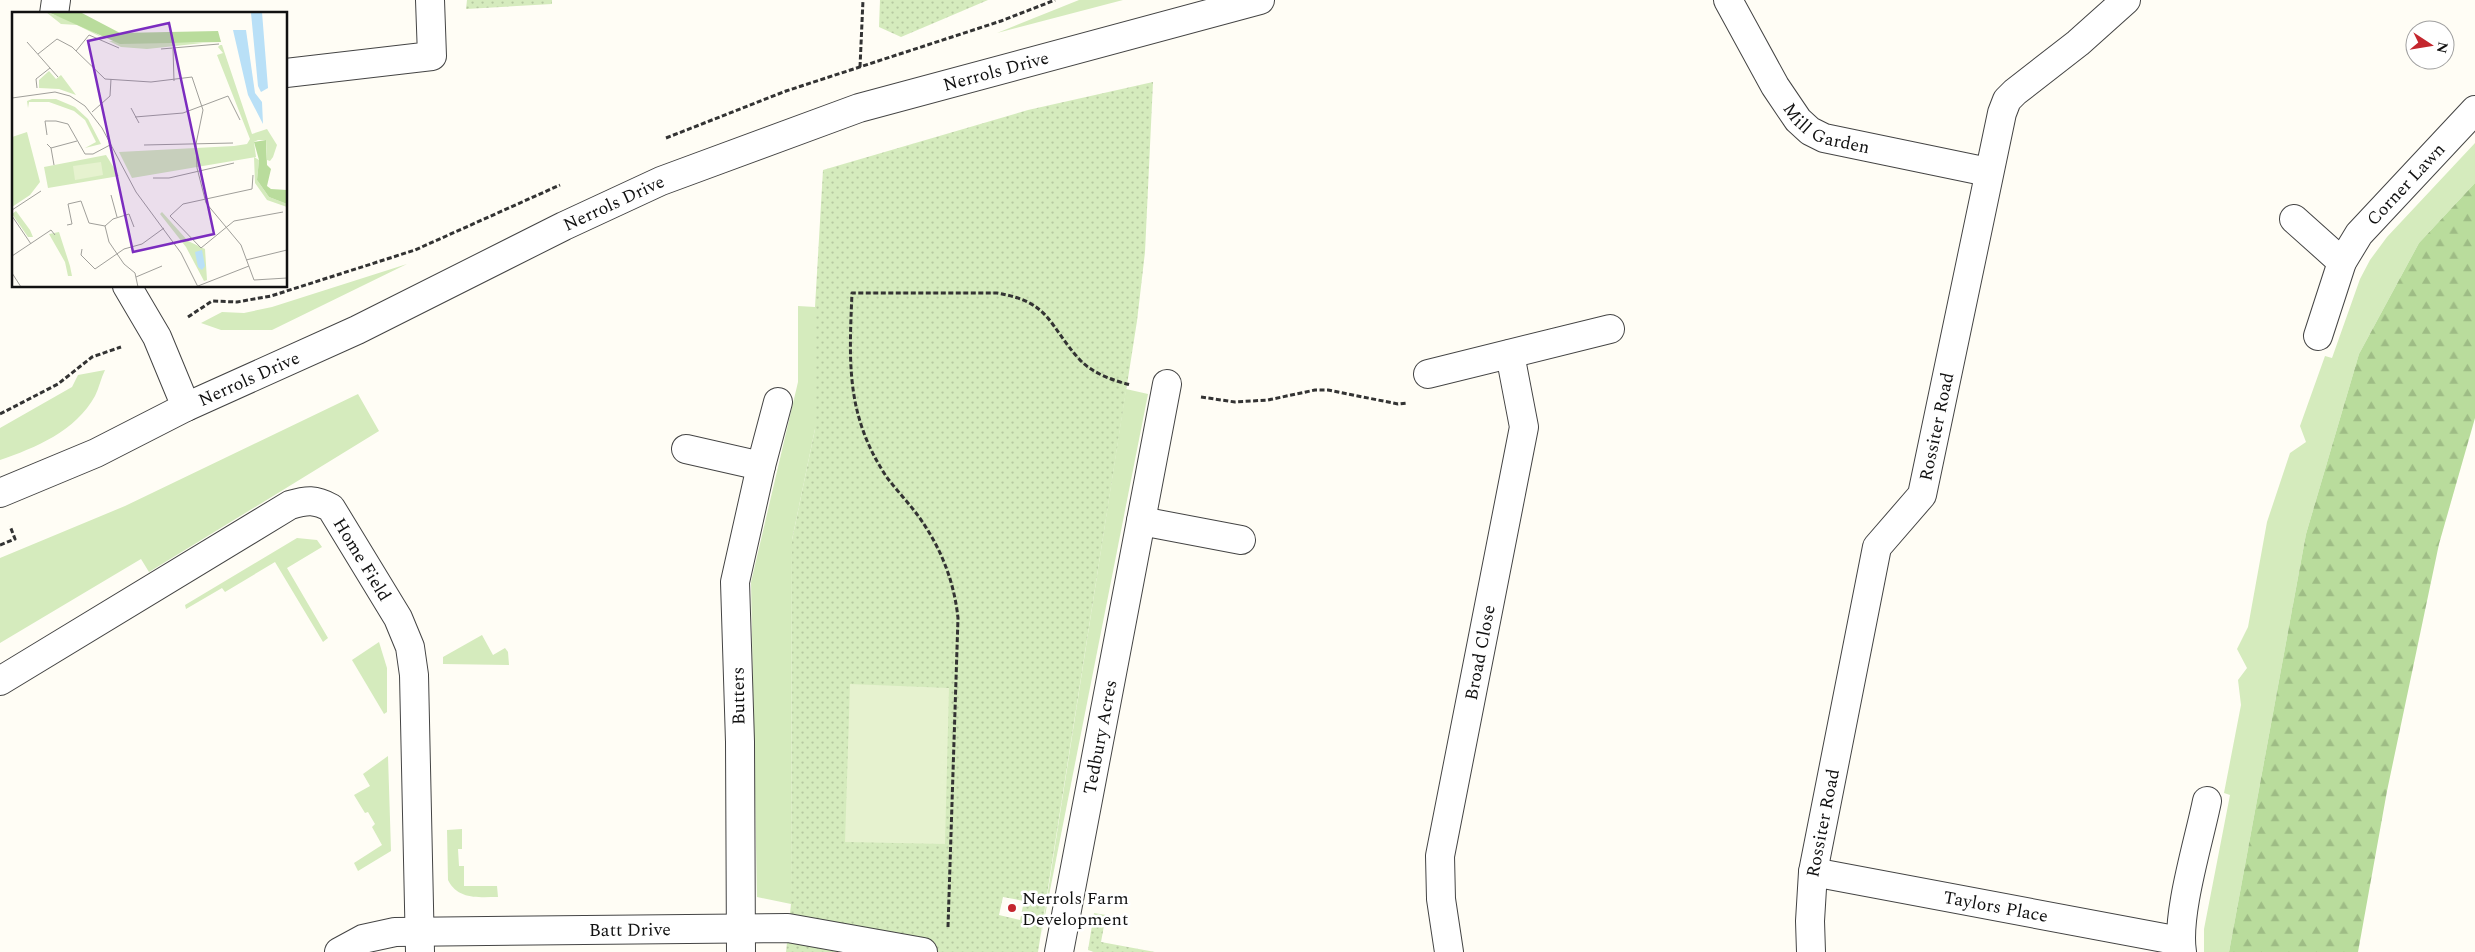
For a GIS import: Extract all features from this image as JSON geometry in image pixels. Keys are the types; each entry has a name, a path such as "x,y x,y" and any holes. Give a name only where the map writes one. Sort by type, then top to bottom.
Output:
{"street":[{"path":"288,73 432,56 430,0"},
{"name":"Mill Garden","path":"1728,0 1775,86 1798,120 1810,132 1824,138 1988,172"},
{"name":"Rossiter Road","path":"1811,952 1810,921 1813,872 1877,547 1922,495 1988,172 2002,113 2007,100 2032,77 2090,33 2126,0"},
{"name":"Nerrols Drive","path":"0,493 96,453 186,407 357,330 564,226 661,181 859,108 1250,1"},
{"name":"Corner Lawn","path":"2318,336 2342,262 2359,234 2475,110"},
{"path":"2294,219 2342,262"},
{"path":"128,288 157,337 186,407"},
{"path":"1428,374 1610,329"},
{"name":"Broad Close","path":"1449,952 1441,899 1440,856 1524,427 1510,354"},
{"name":"Tedbury Acres","path":"1059,952 1167,384"},
{"name":"Butters","path":"741,940 740,742 735,582 761,466 778,402"},
{"path":"686,449 761,466"},
{"name":"Home Field","path":"0,681 290,505 307,500 318,501 331,508 398,618 410,647 414,675 420,942"},
{"path":"1141,521 1241,540"},
{"name":"Taylors Place","path":"1813,872 2181,946 2183,914 2207,801"},
{"name":"Batt Drive","path":"339,952 368,938 395,932 420,942 741,940 788,928 923,952"}],"path":[{"path":"860,67 863,0"},
{"path":"657,141 786,91 1001,22 1055,0"},
{"path":"0,414 58,384 92,357 157,337 212,301 237,302 271,296 415,250 567,182"},
{"path":"852,293 849,359 851,389 859,420 886,476 937,544 956,601 958,628 948,932"}],"green space":[{"path":"467,0 552,0 552,4 466,9"},
{"path":"880,0 988,0 901,37 879,27"},
{"path":"1079,0 1123,0 997,33"},
{"path":"1153,82 1145,252 1137,321 1038,952 786,952 791,904 792,540 815,429 815,307 823,170 1028,110","holes":["1003,897 1024,901 1020,920 999,915"]},
{"path":"2475,143 2475,183 2419,243 2359,354 2306,534 2229,952 2204,952 2204,929 2230,795 2224,793 2241,705 2238,680 2247,668 2237,649 2248,627 2267,522 2290,453 2306,442 2300,426 2325,356 2332,358 2360,279 2370,260 2387,237"},
{"path":"2475,183 2475,418 2439,544 2387,791 2358,952 2229,952 2306,534 2359,354 2419,243"},
{"path":"407,264 272,330 221,330 201,323 222,312 244,313 272,307"},
{"path":"798,306 815,307 815,429 792,540 791,904 757,897 751,582 798,382"},
{"path":"105,370 95,396 77,419 54,437 0,460 0,428 72,387 78,375"},
{"path":"1126,389 1148,394 1041,936"},
{"path":"358,394 379,431 149,572 141,559 0,643 0,558 125,506"},
{"path":"297,538 317,540 322,547 287,568 328,638 323,642 275,562 225,592 222,588 186,609 185,605"},
{"path":"482,635 493,655 505,648 508,652 509,665 443,664 443,657"},
{"path":"379,642 387,668 387,712 384,714 352,660"},
{"path":"850,684 949,688 945,844 845,842"},
{"path":"388,756 391,851 358,871 354,863 382,845 372,827 375,824 368,812 365,813 354,795 370,786 363,774"},
{"path":"462,829 462,849 458,849 459,866 464,866 464,886 497,886 498,897 476,897 463,894 457,891 448,880 447,830"},
{"path":"1094,913 1106,915 1101,942 1155,952 1094,952 1088,950"}],"place":[{"name":"Nerrols Farm Development","path":"1012,908"}]}
